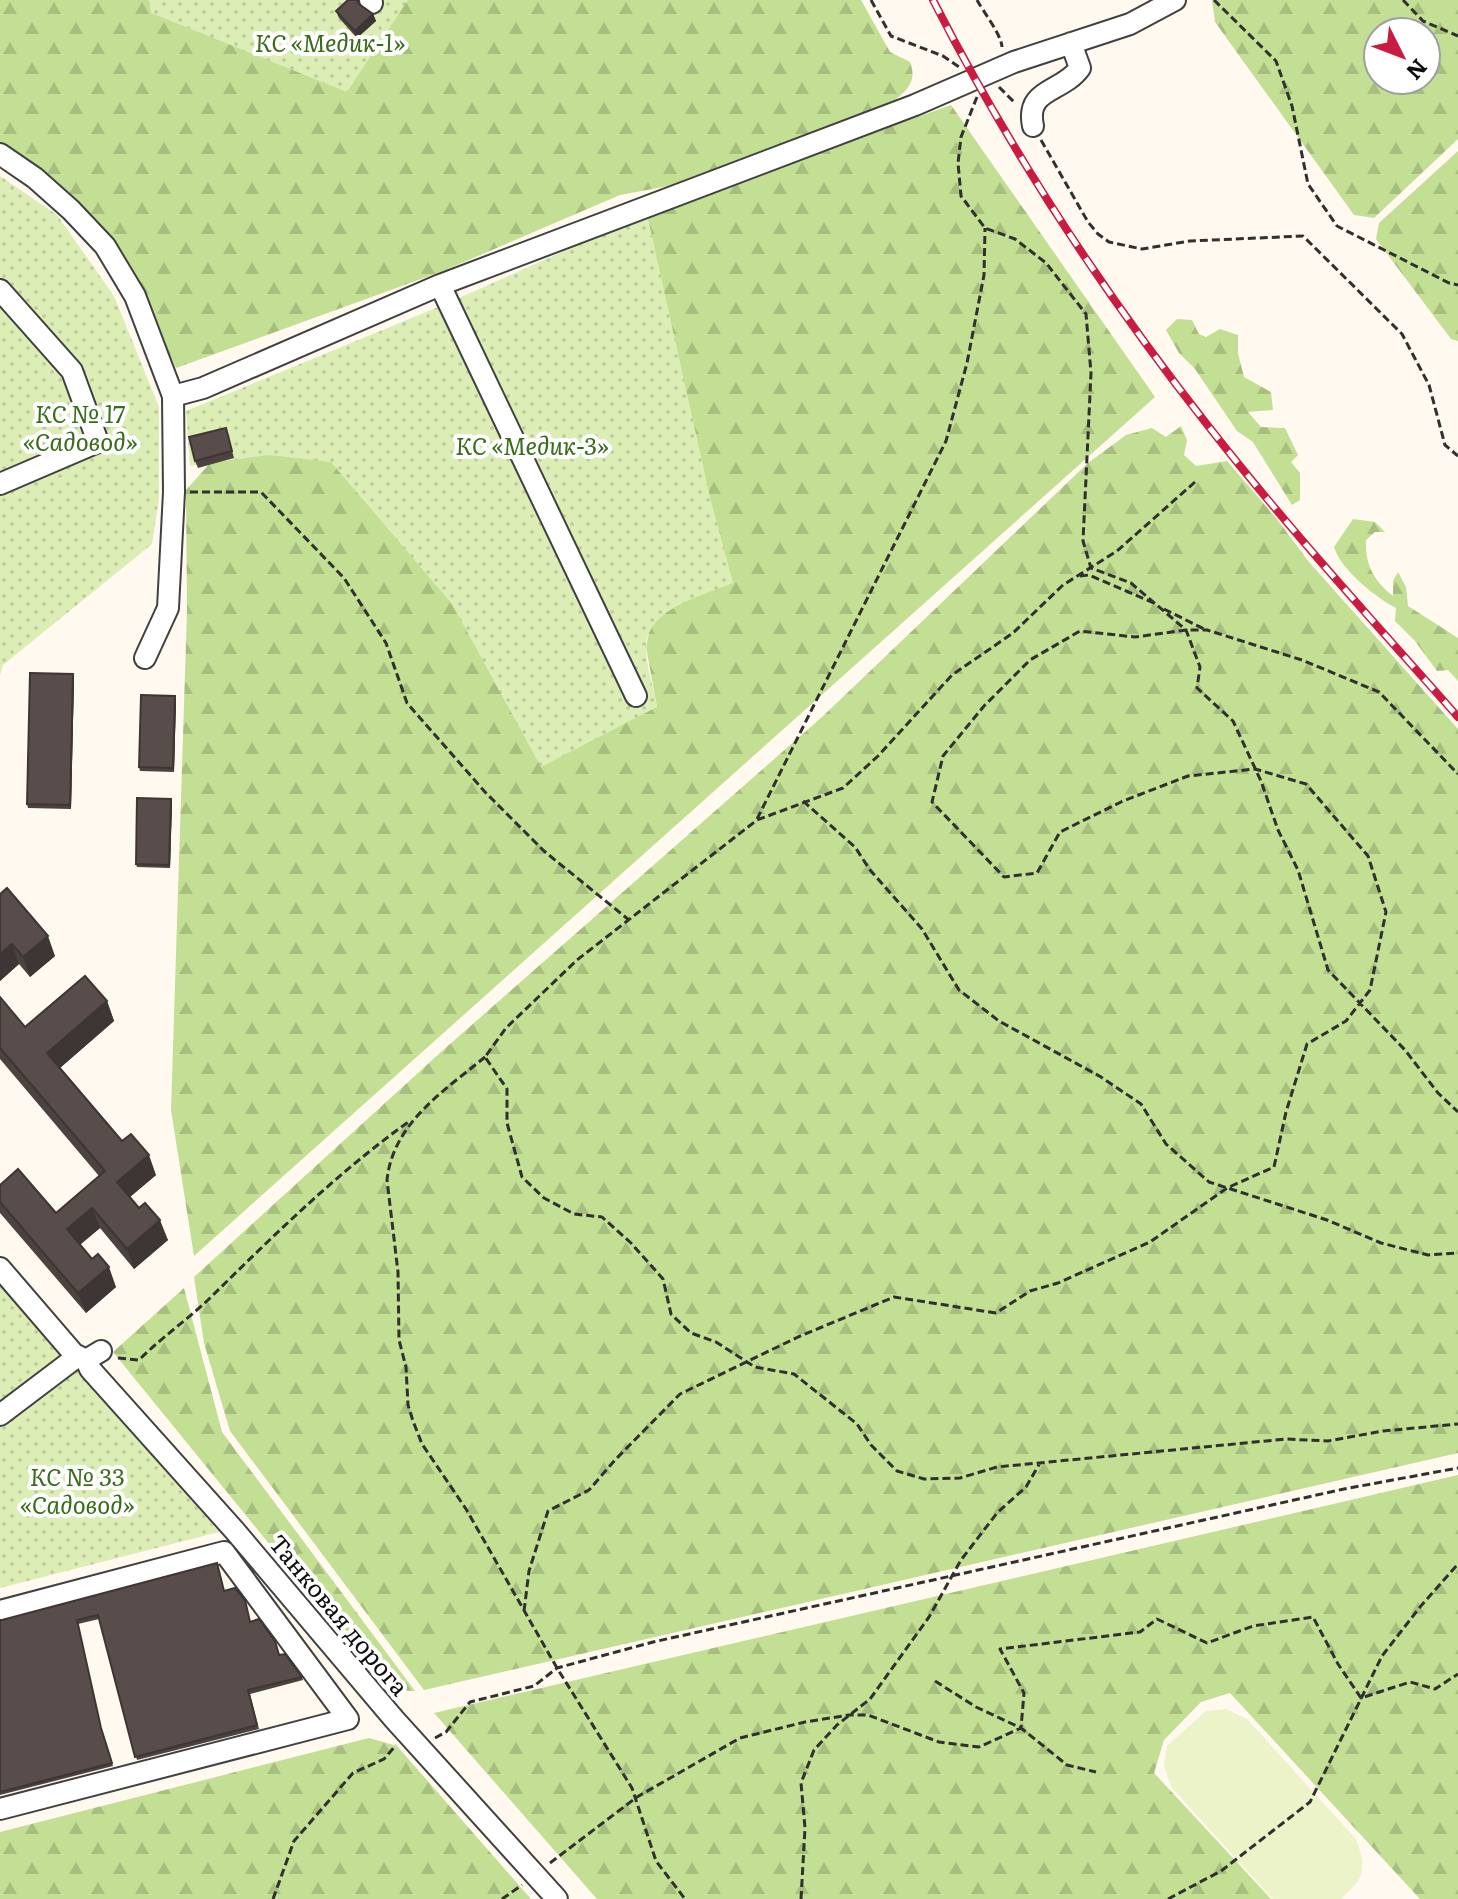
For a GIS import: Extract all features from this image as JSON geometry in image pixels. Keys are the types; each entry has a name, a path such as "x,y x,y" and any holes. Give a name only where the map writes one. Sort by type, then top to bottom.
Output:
{"street":[{"path":"173,396 203,388 440,285 915,105 981,77 1130,24 1175,0"},
{"path":"1033,126 1030,112 1033,103 1067,81 1080,68 1071,43"},
{"path":"0,154 44,186 105,246 135,296 173,396 174,492 168,608 145,658"},
{"path":"440,285 636,696"},
{"path":"0,290 72,371 98,442 0,484"},
{"name":"Танковая дорога","path":"0,1268 89,1359 233,1538 557,1899"},
{"path":"0,1415 89,1359"},
{"path":"0,1611 224,1552 348,1719 0,1809"}],"path":[{"path":"871,0 891,36 943,56 981,77 1016,103 1033,126 1088,222 1109,242 1142,249 1190,241 1303,236 1402,334 1429,385 1445,445 1458,456"},
{"path":"977,0 1002,43 1002,50"},
{"path":"1214,0 1276,61 1292,106 1308,184 1337,226 1458,285"},
{"path":"1403,0 1423,21 1458,36"},
{"path":"981,77 977,99 961,137 958,163 961,196 985,228 1015,239 1046,263 1086,314 1091,373 1083,541 1091,568"},
{"path":"757,820 946,441 967,363 984,275 985,228"},
{"path":"89,1359 139,1360 373,1147 415,1118 485,1057 506,1028 577,960 757,820 843,788 878,756 952,675 1013,633 1057,590 1117,551 1195,482"},
{"path":"174,492 261,492 344,578 386,643 407,703 485,792 544,851 629,920"},
{"path":"1091,568 1131,583 1186,630 1200,667 1197,688 1233,721 1298,870 1328,970 1405,1050 1438,1093 1458,1112"},
{"path":"1075,577 1089,575 1207,630 1302,660 1379,692 1458,774"},
{"path":"524,1611 529,1571 548,1511 589,1490 680,1394 745,1361 894,1297 996,1313 1030,1291 1058,1283 1150,1242 1227,1188 1274,1167 1286,1112 1307,1044 1346,1021 1370,990 1386,912 1368,856 1306,784 1255,769 1188,776 1123,801 1060,832 1037,873 1004,877 932,802 943,756 984,706 1030,660 1080,631 1135,637 1207,630"},
{"path":"803,801 855,847 870,870 922,929 959,990 999,1021 1101,1077 1141,1104 1166,1144 1209,1182 1327,1220 1381,1243 1428,1255 1458,1253"},
{"path":"485,1057 507,1089 507,1123 522,1177 544,1198 574,1214 602,1217 631,1243 663,1279 671,1314 691,1333 716,1342 755,1367 794,1374 857,1424 871,1445 897,1471 924,1479 960,1478 997,1467 1286,1439 1328,1441 1383,1431 1458,1424"},
{"path":"415,1118 398,1140 388,1165 387,1180 398,1272 399,1340 406,1367 408,1405 422,1444 466,1509 557,1668 637,1797 656,1861 685,1899"},
{"path":"801,1899 805,1828 801,1783 814,1750 870,1699 929,1617 961,1560 988,1524 1026,1487 1040,1463"},
{"path":"273,1899 294,1841 353,1773 384,1759 399,1742 419,1746 446,1732 470,1702 534,1686 557,1668 653,1642 954,1574 1344,1489 1458,1468"},
{"path":"1168,1899 1221,1871 1310,1802 1382,1656 1458,1564"},
{"path":"1021,1728 1024,1693 1000,1649 1140,1632 1157,1619 1207,1643 1253,1626 1313,1617 1338,1664 1361,1698"},
{"path":"1361,1698 1410,1682 1435,1689 1458,1674"},
{"path":"935,1681 976,1707 1021,1728 1067,1765 1096,1772"},
{"path":"502,1899 637,1797 740,1738 849,1715 868,1715 939,1742 979,1747 1021,1728"}],"green space":[{"path":"0,0 861,0 890,52 910,62 912,77 907,88 885,108 685,183 620,195 443,271 176,368 145,302 105,246 0,154"},
{"name":"КС «Медик-1»","path":"149,0 408,0 347,92 151,13"},
{"path":"1212,0 1458,0 1458,139 1374,218 1354,215 1215,22"},
{"path":"951,105 1155,397 194,1256 171,1110 187,611 186,490 211,462 292,423 657,707 646,647 650,628 647,214"},
{"path":"1458,151 1458,341 1451,339 1376,239 1379,223"},
{"name":"КС № 17 «Садовод»","path":"0,176 57,215 114,296 159,407 159,499 152,544 3,665 0,675"},
{"name":"КС «Медик-3»","path":"647,214 710,497 733,583 667,612 650,632 646,652 657,707 541,767 452,604 331,462 268,455 190,466 186,411 448,303"},
{"path":"1177,319 1192,320 1199,334 1206,337 1220,329 1238,335 1238,353 1244,377 1271,392 1273,410 1248,412 1261,427 1285,428 1298,455 1291,462 1300,473 1300,500 1292,505 1253,442 1237,431 1195,369 1179,353 1166,330"},
{"path":"1181,426 1187,440 1184,455 1196,466 1227,461 1309,562 1458,729 1458,1453 424,1690 230,1431 204,1343 194,1277 441,1052 822,717 1088,463 1126,435 1152,428 1166,437"},
{"path":"1353,519 1375,522 1385,532 1375,532 1366,540 1369,564 1380,584 1393,596 1393,581 1398,572 1406,587 1408,606 1458,638 1458,681 1448,670 1437,671 1415,641 1395,621 1396,608 1360,582 1338,556 1334,547"},
{"name":"КС № 33 «Садовод»","path":"0,1280 219,1532 0,1588"},
{"path":"184,1288 222,1432 415,1691 388,1690 113,1352"},
{"path":"1458,1475 1458,1899 1420,1899 1230,1693 1201,1702 1164,1740 1154,1773 1271,1899 597,1899 434,1713"},
{"path":"1226,1709 1247,1719 1356,1839 1362,1858 1362,1872 1355,1885 1341,1899 1273,1899 1172,1788 1164,1766 1167,1746 1206,1711"},
{"path":"369,1738 397,1746 531,1899 0,1899 0,1832"}],"building":[{"path":"348,0 357,0 373,14 355,31 336,11"},
{"path":"226,428 232,451 195,461 189,437"},
{"path":"30,673 73,674 70,805 27,804"},
{"path":"141,695 175,696 173,768 139,767"},
{"path":"137,798 171,799 169,865 136,864"},
{"path":"7,888 48,936 23,957 12,944 0,954 0,894"},
{"path":"85,976 107,1001 47,1053 122,1141 131,1134 149,1155 117,1182 139,1208 145,1203 160,1220 127,1249 92,1208 67,1229 92,1259 98,1254 109,1267 78,1293 0,1202 0,1185 18,1169 56,1213 105,1171 0,1048 0,997 25,1027"},
{"path":"217,1563 224,1591 235,1588 245,1600 250,1622 259,1619 275,1641 279,1655 285,1654 302,1677 248,1690 257,1725 135,1757 98,1615 77,1620 112,1763 0,1792 0,1620"}],"railway":[{"path":"933,0 1027,167 1096,274 1170,377 1269,502 1458,717"}]}
